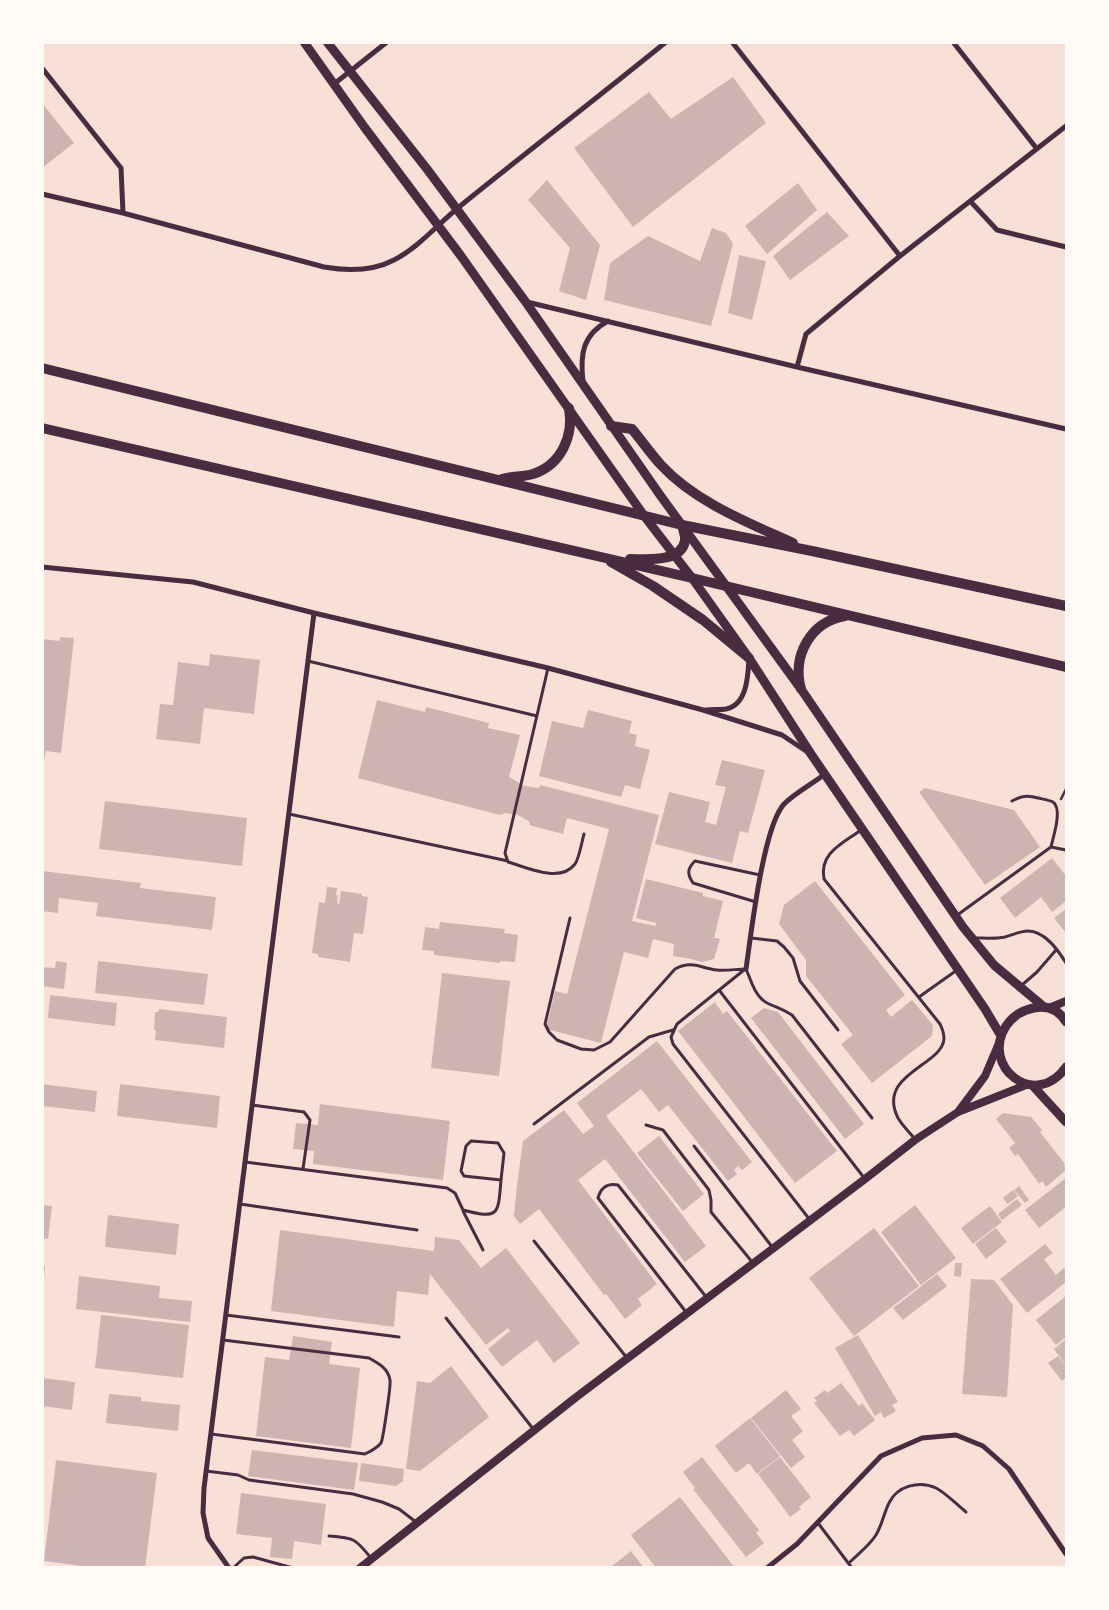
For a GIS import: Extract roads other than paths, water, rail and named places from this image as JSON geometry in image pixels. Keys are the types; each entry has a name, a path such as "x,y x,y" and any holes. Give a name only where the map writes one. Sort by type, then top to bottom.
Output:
{"main road":[{"path":"304,42 438,225 645,517 675,554 749,658 810,754 994,1022 1000,1039 1000,1057 1006,1068 1011,1074 1030,1086 1066,1122"},
{"path":"327,42 457,208 525,301 583,382 611,426 801,689 971,938 994,965 1019,987 1046,1007 1057,1012 1066,1022"},
{"path":"42,368 645,517 1066,606"},
{"path":"501,480 512,476 525,476 537,472 548,466 558,457 570,434 569,408"},
{"path":"611,426 632,429 662,466 704,499 739,519 812,551"},
{"path":"42,428 600,556 1066,667"},
{"path":"600,556 651,559 664,558 675,554 681,550 686,540 682,525"},
{"path":"600,556 653,586 703,620 749,658"},
{"path":"801,689 798,676 799,663 802,650 809,638 823,624 835,618 848,615"},
{"path":"1000,1039 1011,1020 1018,1014 1027,1009 1046,1007"},
{"path":"1030,1086 1040,1086 1056,1079 1066,1067"}],"street":[{"path":"334,84 387,42"},
{"path":"42,194 123,213 324,267 338,270 367,268 394,260 413,248 457,208 666,42"},
{"path":"732,42 900,256"},
{"path":"953,42 1037,149"},
{"path":"42,68 120,168 123,213"},
{"path":"797,367 806,334 900,256 1066,126"},
{"path":"971,202 997,230 1066,247"},
{"path":"525,301 797,367 1066,428"},
{"path":"583,382 581,364 586,343 595,330 609,321"},
{"path":"42,567 193,582 314,613 548,668 703,710 782,735 810,754"},
{"path":"231,1568 208,1538 204,1513 206,1471 314,613"},
{"path":"703,710 725,709 739,701 747,679 749,658"},
{"path":"746,969 762,875 776,816 784,804 825,774"},
{"path":"1046,1007 1066,1001"},
{"path":"958,1112 984,1076 1000,1039"},
{"path":"360,1568 534,1430 915,1140 958,1112 1030,1086"},
{"path":"767,1568 796,1544 881,1456 922,1438 956,1435 983,1446 1009,1469 1066,1554"}],"lane":[{"path":"308,660 536,716"},
{"path":"508,862 505,853 508,837 548,668"},
{"path":"956,916 1051,847 1058,814 1057,807 1053,802 1021,796 1012,801"},
{"path":"288,814 508,862 550,874 565,872 576,864 584,834"},
{"path":"863,829 829,854 824,861 822,869 824,879 940,1024 944,1040 940,1048 902,1081 894,1092 894,1105 898,1118 915,1140"},
{"path":"1051,847 1066,850"},
{"path":"757,902 693,883 688,876 689,867 695,861 762,875"},
{"path":"570,918 545,1024 549,1032 557,1040 581,1049 594,1050 610,1042 675,969 684,964 719,970 746,969"},
{"path":"971,938 1005,937 1029,931 1036,932 1048,939 1066,963"},
{"path":"751,938 777,941 784,947 793,958 800,981 838,1030"},
{"path":"1019,987 1037,972 1056,950"},
{"path":"746,969 683,1019 673,1030 671,1037 673,1044 810,1220"},
{"path":"746,969 756,992 765,1002 780,1007 792,1015 872,1118"},
{"path":"919,997 958,969"},
{"path":"719,990 866,1179"},
{"path":"534,1124 649,1036 673,1030"},
{"path":"252,1105 304,1112 308,1116 310,1120 303,1169"},
{"path":"646,1125 663,1130 708,1190 711,1200 711,1212 753,1264"},
{"path":"463,1210 490,1215 499,1208 500,1180 504,1153 502,1147 498,1142 471,1141 466,1146 461,1171 464,1176 500,1180"},
{"path":"694,1146 773,1248"},
{"path":"245,1162 447,1188 455,1193 483,1250"},
{"path":"687,1314 598,1198 602,1188 606,1185 618,1185 707,1298"},
{"path":"240,1204 417,1230"},
{"path":"534,1241 627,1359"},
{"path":"226,1315 399,1336"},
{"path":"446,1318 534,1430"},
{"path":"211,1434 365,1454 374,1450 382,1441 390,1380 381,1365 369,1358 223,1340"},
{"path":"206,1471 238,1475 249,1480 354,1494 398,1509 417,1523"},
{"path":"849,1563 870,1543 880,1526 889,1502 896,1493 905,1487 917,1485 936,1488 966,1512"},
{"path":"818,1522 852,1568"},
{"path":"329,1536 349,1538 358,1542 372,1558"},
{"path":"231,1568 244,1558 253,1557 293,1568"}]}
